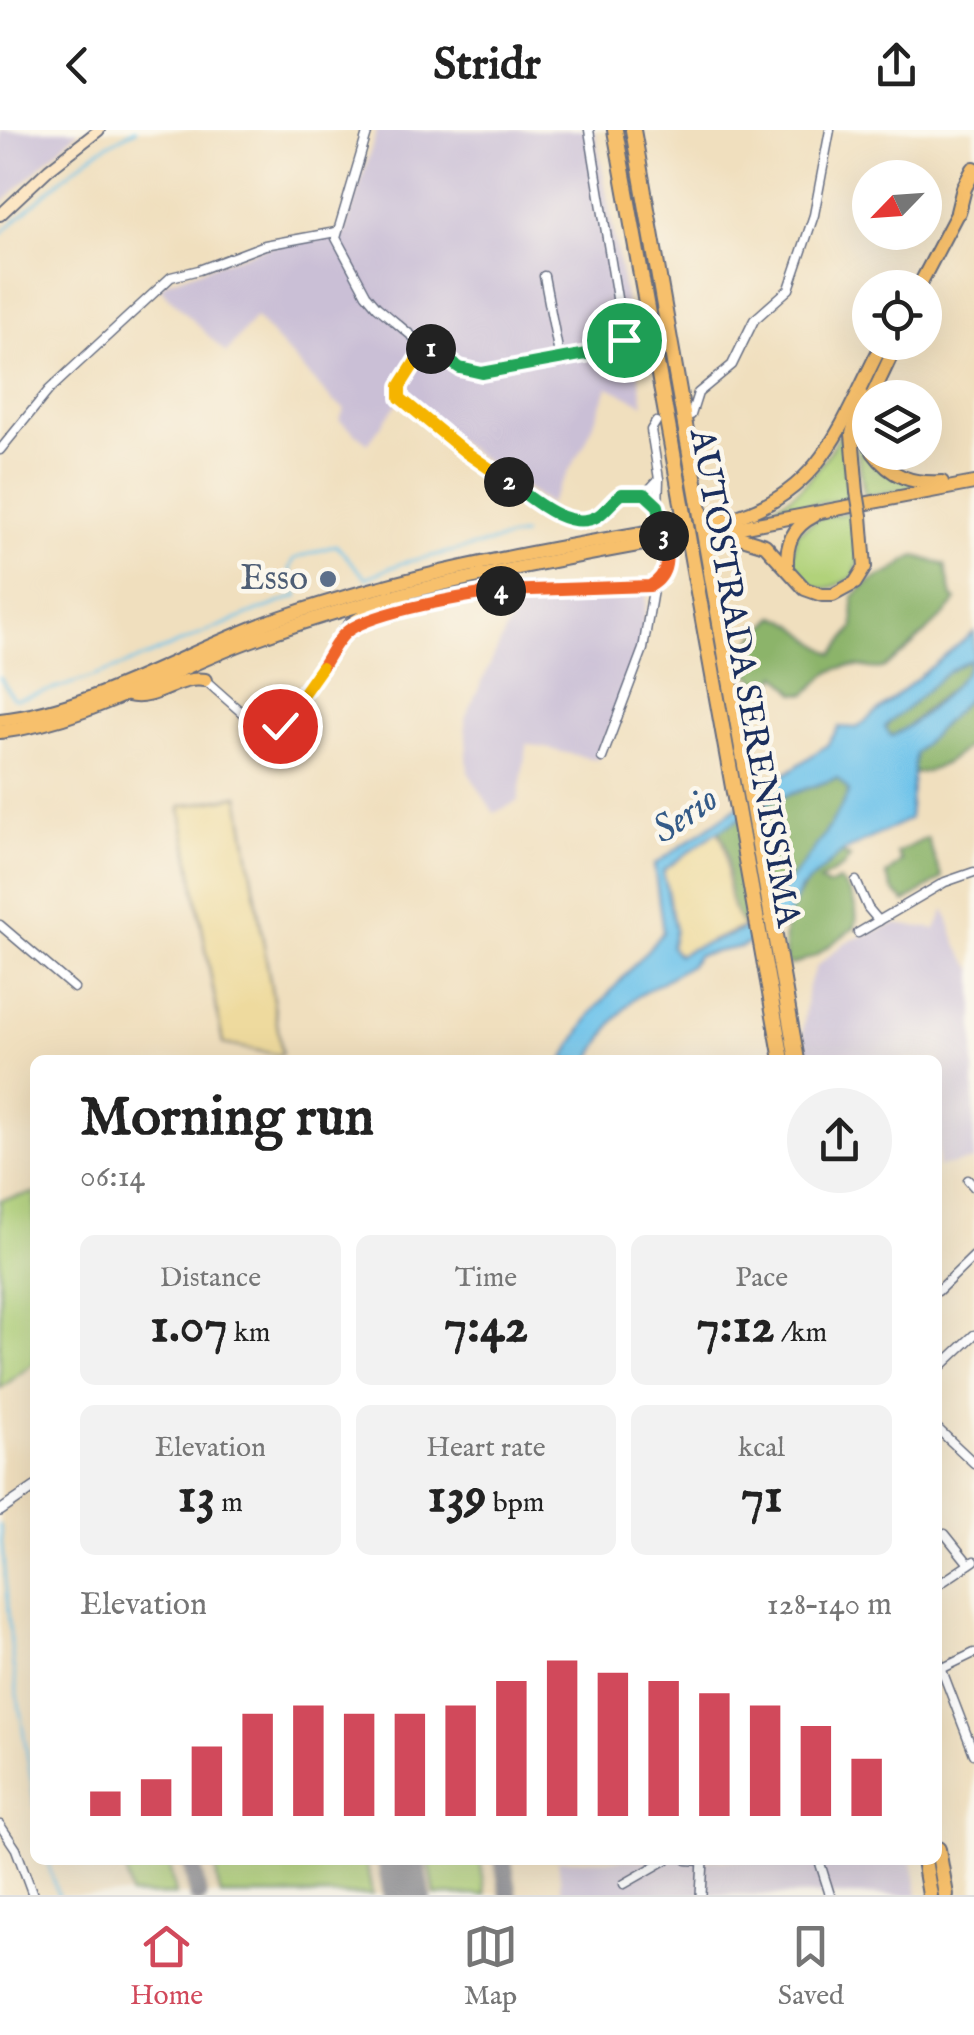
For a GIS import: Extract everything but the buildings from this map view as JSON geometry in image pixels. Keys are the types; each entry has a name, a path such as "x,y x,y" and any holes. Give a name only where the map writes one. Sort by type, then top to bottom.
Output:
{"highway":[{"name":"AUTOSTRADA SERENISSIMA","path":"615,130 781,1055"},
{"name":"AUTOSTRADA SERENISSIMA","path":"633,130 796,1055"},
{"path":"958,212 974,169"},
{"path":"927,270 974,182"},
{"path":"712,527 774,503 808,476 837,432 874,360"},
{"path":"712,527 757,541 771,550 799,584 812,593 833,594 849,588 864,567 861,516 853,498 855,417 880,360"},
{"path":"889,470 912,481 974,480"},
{"path":"733,518 974,480"},
{"path":"712,527 853,498"},
{"path":"787,568 789,542 798,527 853,498"},
{"path":"0,732 64,718 255,639 411,590 659,536 483,562 357,593 219,640 87,698 5,717"},
{"path":"345,632 352,620 390,607 411,590"},
{"path":"126,694 145,698 189,679 205,680"},
{"path":"925,1865 930,1895"},
{"path":"941,1865 946,1895"}],"main road":[{"path":"0,215 99,130"}],"street":[{"path":"368,130 336,232 338,244 377,307 460,368 482,373 619,348 624,340 590,130"},
{"path":"692,416 700,390 732,365 754,320 790,289 814,215 830,130"},
{"path":"0,450 49,390 172,276 265,245 336,232"},
{"path":"544,276 560,360"},
{"path":"426,345 400,386 400,398 464,451 555,512 578,521 596,517 622,494 645,494 658,506"},
{"path":"602,758 643,649 654,584 664,574 668,554 658,506 660,479 650,430 656,422"},
{"path":"645,494 660,479"},
{"path":"205,680 253,723 263,730 274,729 298,703 345,632 363,623 469,595 522,588 654,584"},
{"path":"253,723 265,710 298,703"},
{"path":"858,933 945,882 974,872"},
{"path":"856,881 868,908 879,921"},
{"path":"0,925 74,988"},
{"path":"942,1287 974,1256"},
{"path":"942,1365 974,1336"},
{"path":"942,1432 974,1463"},
{"path":"2,1509 30,1490"},
{"path":"942,1582 972,1563 945,1534"},
{"path":"942,1663 974,1654"},
{"path":"942,1672 974,1754"},
{"path":"963,1726 974,1722"},
{"path":"0,1825 16,1849 33,1895"},
{"path":"624,1884 657,1865"},
{"path":"701,1895 703,1865"},
{"path":"821,1865 830,1895"}],"shaded area":[{"path":"0,130 79,130 0,205"},
{"path":"377,130 595,130 644,404 608,387 586,442 549,504 402,397 368,443 339,420 345,409 255,317 226,353 160,288 166,282 266,247 344,235"},
{"path":"647,589 641,651 597,760 527,744 518,801 494,813 468,772 465,718 517,607 581,593"},
{"path":"945,909 958,947 974,970 974,1160 942,1166 942,1055 806,1055 803,1033 808,985 817,966 846,942 895,924 936,929"},
{"path":"559,1865 913,1865 918,1895 562,1895"}],"green space":[{"path":"850,417 846,470 850,499 763,511 804,484"},
{"path":"861,470 895,470 921,487 865,496"},
{"path":"852,512 861,553 854,577 826,588 806,582 791,565 796,533 821,517"},
{"path":"916,556 945,565 956,600 934,625 882,668 841,668 806,694 795,693 778,675 767,691 744,669 753,639 776,616 834,654 854,627 853,597 872,580"},
{"path":"970,659 969,667 955,686 906,728 890,736 885,728 902,707 935,680"},
{"path":"974,692 974,741 937,767 912,773 915,753"},
{"path":"838,778 849,791 830,829 804,864 744,927 731,900 727,851 718,831 773,800"},
{"path":"927,838 942,878 905,902 886,875 902,861 897,853"},
{"path":"841,853 850,857 843,867 819,881 828,886 839,881 847,890 855,908 855,927 815,956 791,965 786,962 784,942 790,911 804,887"},
{"path":"30,1194 30,1366 0,1389 0,1200"},
{"path":"125,1865 169,1865 175,1895 130,1895"},
{"path":"215,1865 367,1865 372,1895 220,1895"},
{"path":"430,1865 481,1865 486,1895 435,1895"}],"sand":[{"path":"239,796 282,1053 279,1055 223,1044 181,811 181,806"},
{"path":"717,831 726,851 731,900 744,927 678,955 671,947 675,930 663,871"}],"water":[{"path":"974,632 974,692 915,753 909,819 841,853 799,891 784,925 741,947 698,955 690,965 633,999 593,1055 566,1055 592,1013 663,932 654,865 827,745 839,727 857,728","holes":["970,660 937,702 891,736 885,727 891,721 945,675","837,778 849,791 816,846 765,909 737,932 678,955 671,947 675,930 663,871 713,834 773,800"]}],"waterway":[{"path":"0,234 80,164 136,130"},
{"path":"0,677 16,699 124,665 298,596 290,569 294,559 336,545 366,578 402,563 523,535"},
{"path":"0,1525 13,1665 30,1773"},
{"path":"49,1865 58,1895"}],"taxiway":[{"path":"192,1865 198,1895"},
{"path":"504,1865 509,1895"}],"runway":[{"path":"402,1865 407,1895"}],"tunnel":[{"path":"660,541 712,533"}],"place":[{"name":"Esso","path":"328,579"}],"route":[{"path":"280,726 345,632 363,623 469,595 522,588 650,586 660,580 668,554 658,506 651,497 638,492 622,494 596,517 569,519 464,451 401,400 398,392 426,345 460,368 482,373 619,348 624,340"}],"water label":[{"name":"Serio","path":"686,816"}]}
